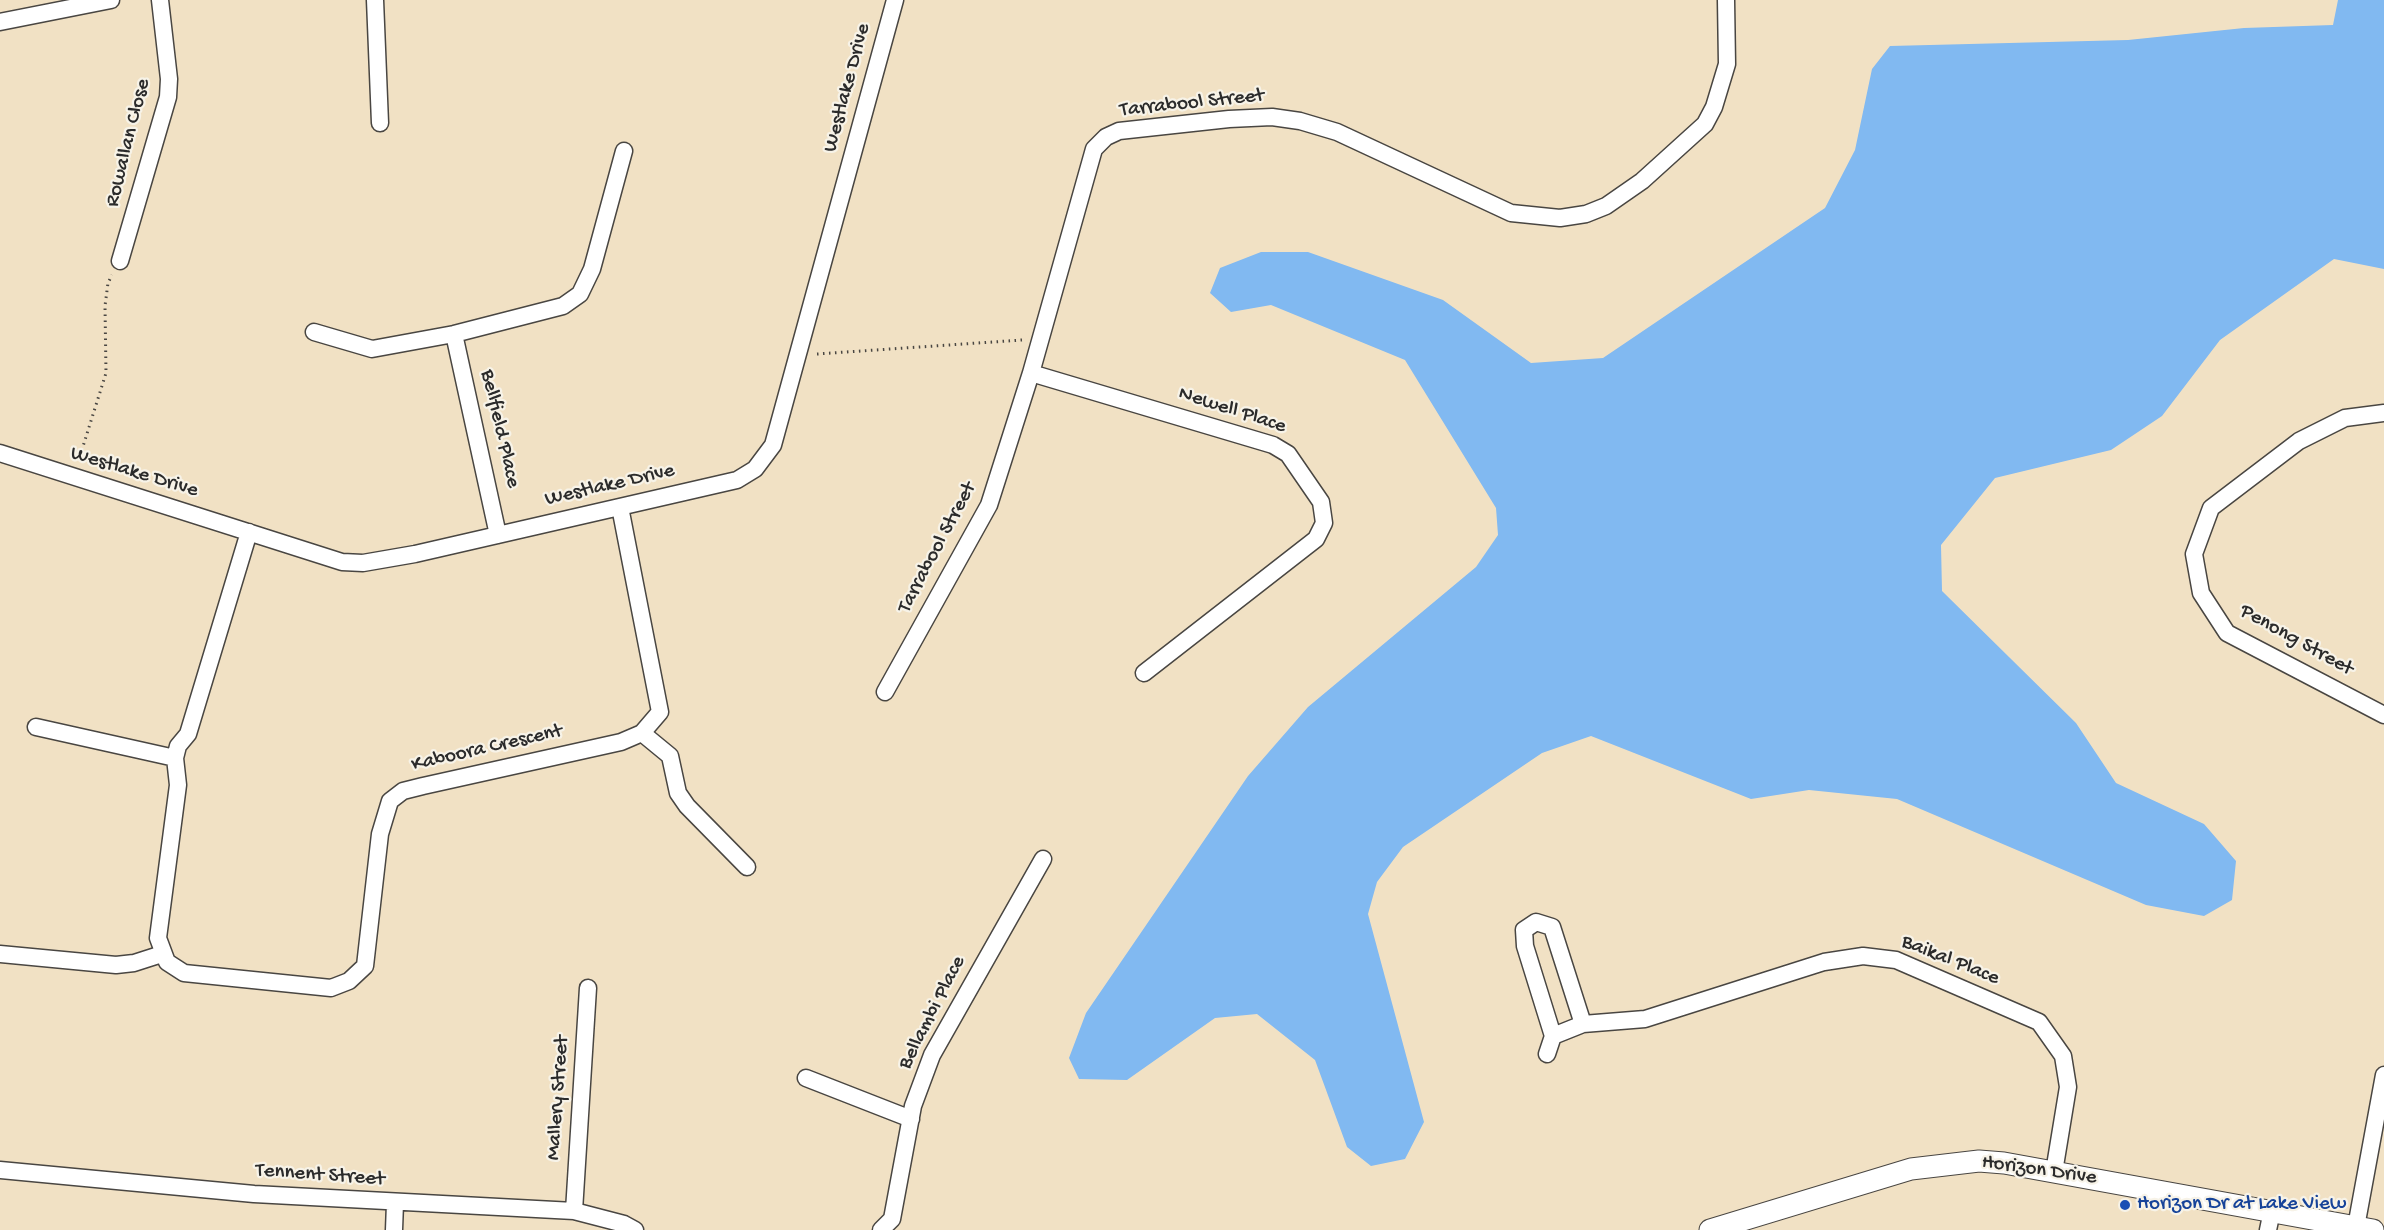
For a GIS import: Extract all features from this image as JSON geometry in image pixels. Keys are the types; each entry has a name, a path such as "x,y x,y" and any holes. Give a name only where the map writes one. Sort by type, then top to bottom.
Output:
{"street":[{"path":"0,22 111,0"},
{"name":"Rowallan Close","path":"120,261 168,97 170,79 160,0"},
{"path":"375,0 380,123"},
{"name":"Westlake Drive","path":"0,453 342,562 363,563 498,535 737,480 755,469 773,445 896,0"},
{"name":"Tarrabool Street","path":"885,692 989,505 1031,373 1094,149 1106,137 1119,130 1254,117 1300,120 1337,132 1511,213 1560,218 1586,214 1606,206 1642,181 1705,124 1714,107 1727,64 1726,0"},
{"path":"314,332 372,349 454,334 563,306 580,294 592,268 624,151"},
{"name":"Bellfield Place","path":"454,334 498,535"},
{"name":"Newell Place","path":"1031,373 1273,445 1288,454 1322,502 1324,523 1316,539 1144,674"},
{"name":"Penong Street","path":"2384,413 2345,418 2299,441 2211,508 2194,554 2201,593 2227,633 2384,715"},
{"path":"620,507 660,712 642,733 670,756 678,793 687,806 747,867"},
{"path":"0,954 116,965 134,963 162,954 158,938 178,785 175,758 178,746 188,734 249,532"},
{"path":"36,727 175,758"},
{"name":"Kaboora Crescent","path":"162,954 167,962 184,974 317,988 341,985 365,966 380,834 390,801 403,792 413,789 621,742 642,733"},
{"name":"Bellambi Place","path":"881,1230 892,1219 911,1119 932,1055 1043,859"},
{"path":"1547,1054 1553,1036 1525,946 1524,930 1536,922 1552,927 1583,1024"},
{"name":"Baikal Place","path":"1553,1036 1583,1024 1645,1019 1824,962 1863,956 1896,960 2039,1022 2062,1056 2068,1087 2054,1172"},
{"name":"Mallery Street","path":"574,1211 588,988"},
{"path":"2365,1228 2384,1075"},
{"path":"806,1078 911,1119"},
{"name":"Horizon Drive","path":"1710,1230 1911,1168 1979,1161 2054,1172 2270,1220 2365,1228"},
{"name":"Tennent Street","path":"0,1170 254,1194 574,1211 624,1224 635,1230"},
{"path":"394,1230 395,1203"}],"path":[{"path":"80,456 106,374 105,306 108,283 120,261"},
{"path":"818,354 1040,339"}],"water":[{"path":"2338,0 2384,0 2384,269 2334,259 2220,340 2162,416 2111,450 1995,478 1941,545 1942,591 2076,723 2116,783 2204,824 2236,861 2232,900 2204,916 2146,905 1897,799 1809,790 1751,799 1591,736 1542,753 1403,847 1377,882 1368,914 1424,1122 1405,1159 1371,1166 1347,1147 1315,1060 1257,1014 1215,1018 1127,1080 1079,1079 1069,1058 1086,1013 1248,776 1308,707 1476,567 1498,535 1496,508 1405,360 1271,305 1231,312 1210,293 1220,268 1261,252 1308,252 1443,300 1531,363 1603,358 1825,208 1855,150 1872,69 1890,46 2128,40 2244,28 2333,25"}],"place":[{"name":"Horizon Dr at Lake View","path":"2125,1205"}]}
